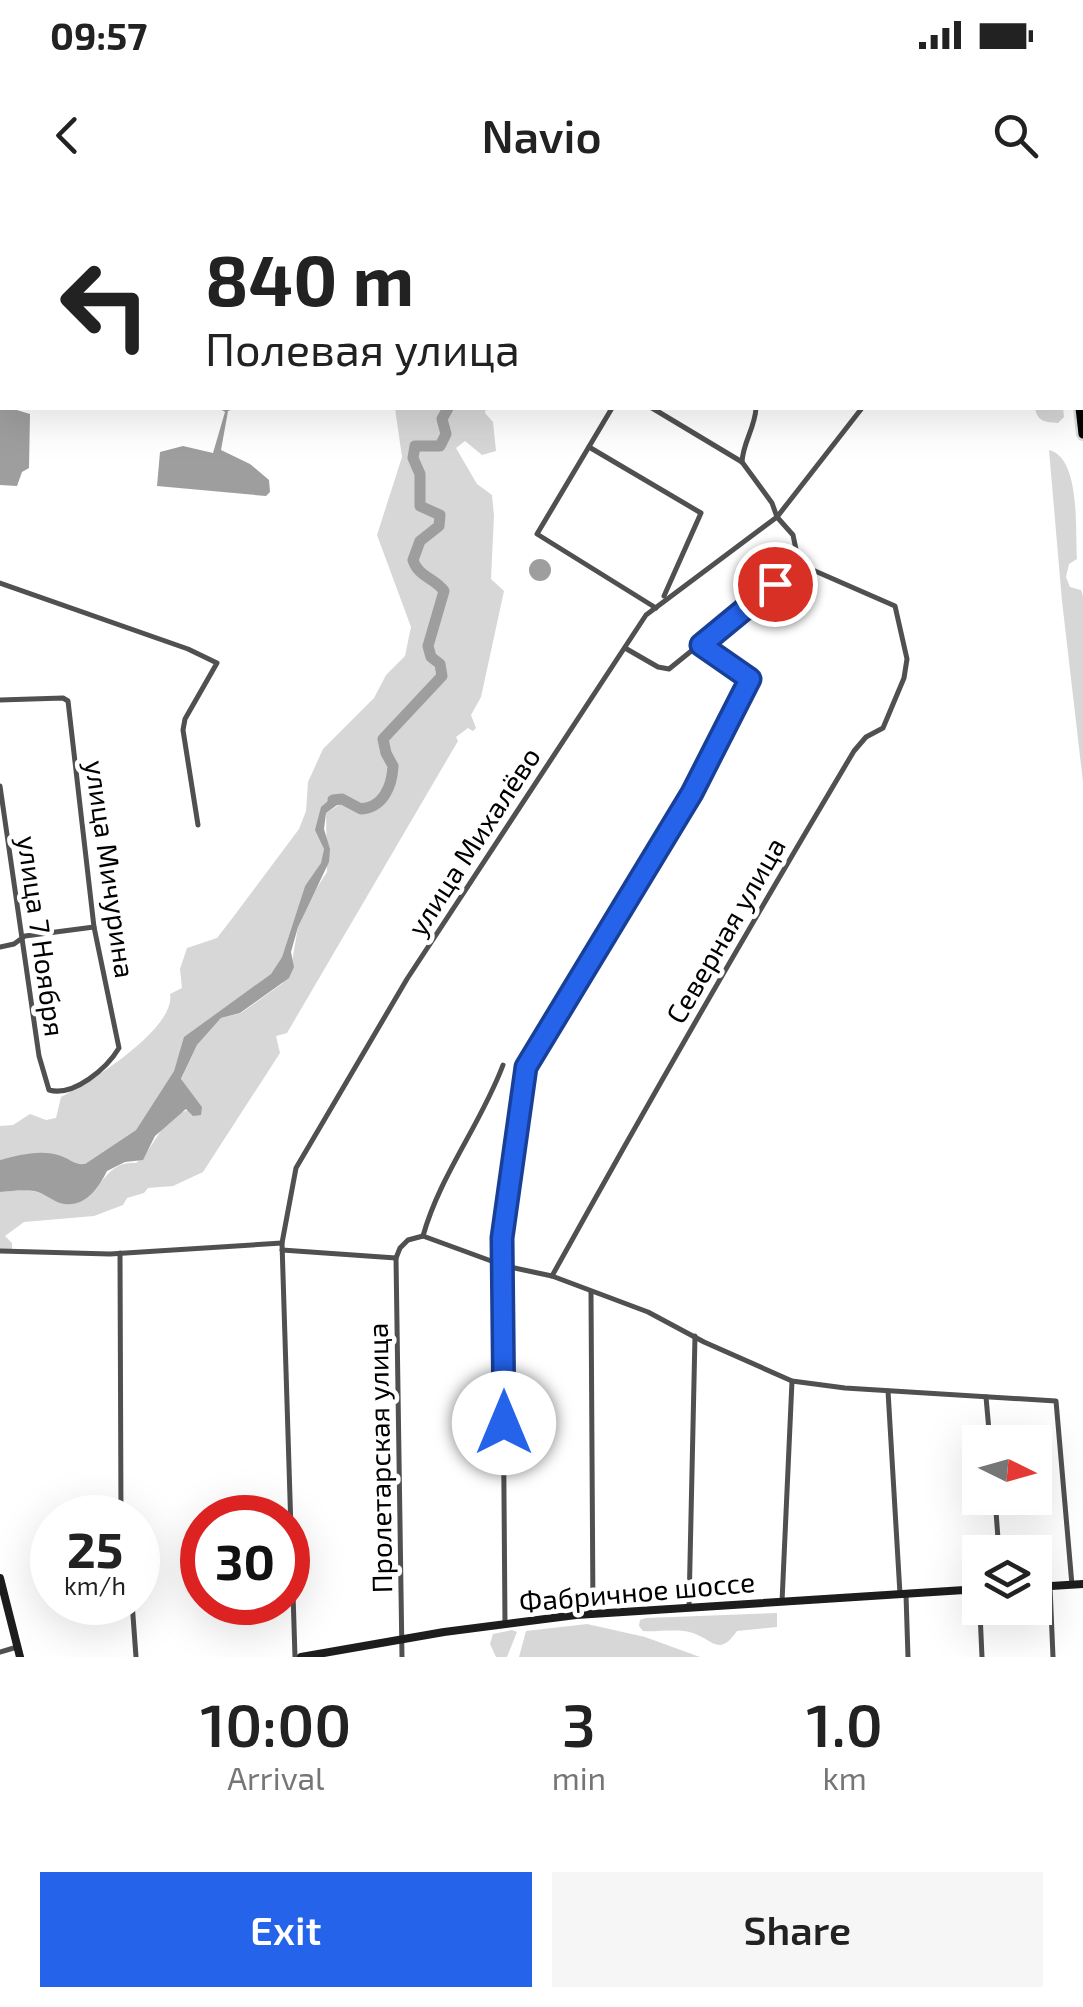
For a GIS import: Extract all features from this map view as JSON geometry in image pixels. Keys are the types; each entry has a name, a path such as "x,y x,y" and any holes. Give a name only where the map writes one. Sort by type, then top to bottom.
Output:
{"main road":[{"path":"0,1578 20,1657"},
{"path":"1052,1586 1083,1584"},
{"name":"Фабричное шоссе","path":"298,1657 593,1614 962,1591"}],"street":[{"path":"611,410 537,534 656,608"},
{"path":"626,648 658,667 669,669 799,564 793,535 742,462 655,410"},
{"path":"742,462 756,410"},
{"name":"улица Михалёво","path":"298,1657 282,1247 296,1168 407,979 646,615 777,517 860,410"},
{"path":"589,447 700,513 664,599"},
{"name":"Северная улица","path":"552,1276 674,1055 854,750 888,720 907,668 895,606 799,564"},
{"path":"0,583 188,649 217,663 182,730 198,826"},
{"path":"504,1624 503,1230 524,1073 530,1056 692,793 750,679 701,645"},
{"name":"улица Мичурина","path":"0,700 68,701 94,927 119,1048 84,1082 59,1093 49,1090"},
{"name":"улица 7 Ноября","path":"0,786 20,942 39,1056 49,1090"},
{"path":"0,853 10,852"},
{"path":"0,947 20,942 25,936 94,927"},
{"path":"423,1236 434,1202 492,1094 503,1065"},
{"path":"0,1252 120,1254 282,1247 396,1258 408,1240 423,1236 504,1266 552,1276 648,1312 792,1380 888,1391 1056,1401 1072,1584"},
{"path":"120,1254 122,1495"},
{"name":"Пролетарская улица","path":"396,1258 402,1657"},
{"path":"591,1291 593,1614"},
{"path":"690,1607 694,1336"},
{"path":"782,1602 792,1380"},
{"path":"888,1391 908,1657"},
{"path":"986,1397 988,1425"},
{"path":"134,1625 136,1657"},
{"path":"981,1625 982,1657"},
{"path":"1052,1625 1053,1657"},
{"path":"0,1652 17,1647"}],"shaded area":[{"path":"0,410 30,414 29,468 22,472 17,486 0,485"},
{"path":"222,410 231,410 221,450 250,464 269,480 270,492 266,496 157,486 160,452 183,446 213,453 225,412"},
{"path":"395,410 486,410 493,422 496,451 482,455 465,441 456,448 477,484 492,495 491,579 504,591 481,697 471,715 476,728 468,728 456,737 458,741 287,1033 276,1036 280,1053 203,1172 173,1186 148,1188 127,1198 123,1205 94,1216 24,1222 5,1236 12,1243 12,1250 0,1250 0,1192 36,1192 71,1204 89,1195 116,1168 136,1163 176,1115 202,1107 181,1080 197,1045 221,1018 241,1013 283,983 292,962 298,927 327,872 326,813 342,803 330,797 319,835 324,849 321,864 305,886 282,957 271,974 185,1037 174,1071 136,1130 85,1164 44,1153 0,1160 0,1126 13,1125 30,1114 46,1120 56,1118 61,1097 129,1053 160,1023 170,994 182,988 180,969 187,948 217,938 299,829 306,811 308,782 323,749 374,698 386,675 405,656 411,627 377,535 402,457"},
{"path":"1036,410 1063,410 1064,417 1058,423 1046,422"},
{"path":"1049,450 1067,466 1074,497 1077,559 1069,564 1066,577 1070,587 1081,590 1083,596 1083,782 1062,601"},
{"path":"536,559 544,559 551,570 544,581 536,581 529,574 529,566"},
{"path":"335,795 344,800 326,813 329,862 298,927 291,952 294,967 289,978 240,1013 221,1018 197,1045 181,1079 202,1107 201,1115 193,1116 186,1109 155,1136 143,1160 125,1162 107,1171 96,1189 79,1202 64,1204 34,1191 0,1192 0,1160 46,1153 85,1164 136,1130 174,1071 184,1037 271,974 282,957 305,886 321,863 324,849 315,830 321,807"},
{"path":"777,1613 777,1627 737,1631 720,1645 687,1632 643,1631 639,1626 640,1620 646,1618"},
{"path":"587,1624 645,1637 700,1657 519,1657 526,1631"},
{"path":"517,1632 507,1657 496,1657 490,1644 493,1634"}],"waterway":[{"path":"333,800 342,799 361,809 381,800 391,781 393,766 383,739 442,676 440,664 431,657 428,646 444,591 413,560 420,541 439,526 440,515 420,506 420,474 413,458 415,446 440,446 446,434 442,419 447,410"}],"route":[{"path":"504,1423 502,1238 526,1067 692,793 750,679 701,645 775,584"}]}
